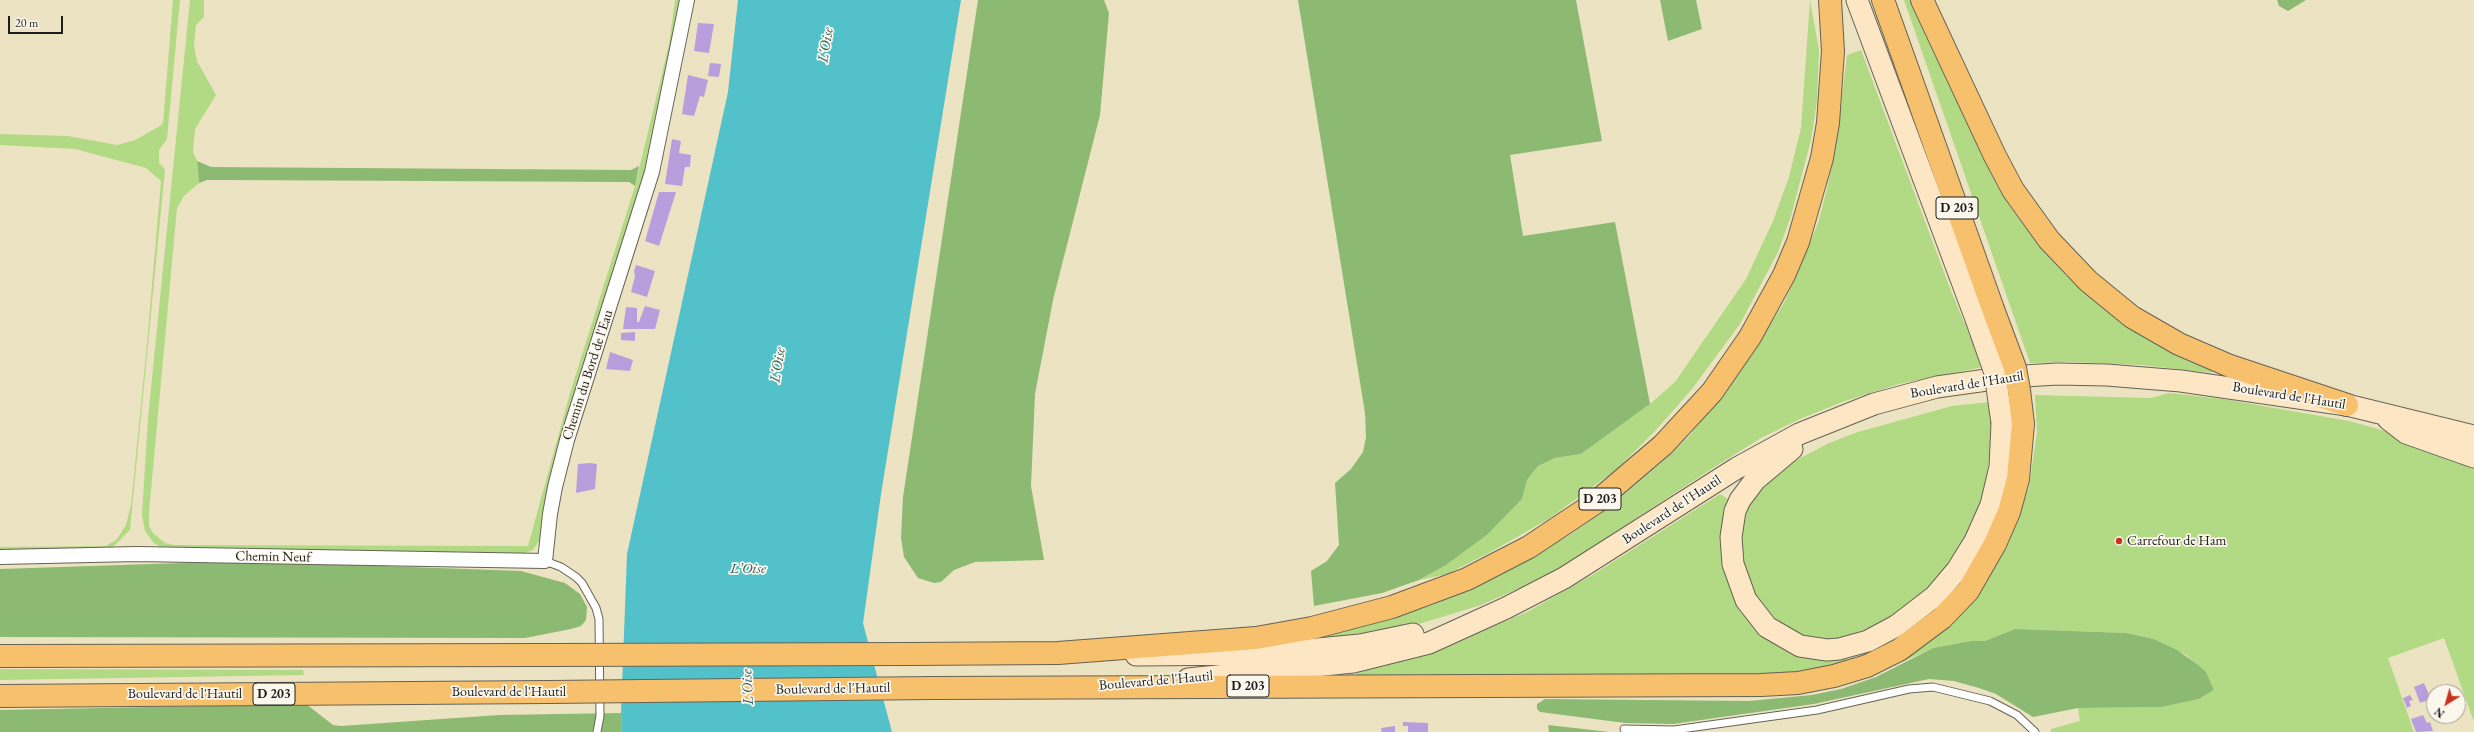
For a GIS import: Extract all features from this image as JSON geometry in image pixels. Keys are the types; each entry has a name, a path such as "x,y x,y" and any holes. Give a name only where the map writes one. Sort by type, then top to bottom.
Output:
{"main road":[{"name":"D 203","path":"1058,653 1256,638 1352,619 1392,607 1467,579 1528,547 1595,503 1634,472 1685,422 1730,367 1771,301 1795,248 1812,199 1828,123 1833,51 1830,0"},
{"path":"1857,0 1985,314"},
{"name":"D 203","path":"1848,413 1800,443 1755,480 1740,500 1732,524 1733,564 1746,600 1759,619 1777,634 1800,646 1840,649 1882,635 1908,618 1945,585 1975,541 1991,505 2020,390 2015,368 1985,314 1883,0"},
{"path":"1922,0 1995,156 2013,190 2049,240 2088,281 2132,317 2179,344 2230,366 2347,405"},
{"name":"Boulevard de l'Hautil","path":"0,696 1106,686 1279,670 1373,659 1429,643 1488,616 1564,578 1778,445 1848,413 1937,387 2008,377 2057,374 2107,375 2181,381 2347,405 2378,411 2474,436"},
{"path":"2378,411 2406,433 2474,456"},
{"name":"D 203","path":"1106,686 1761,685 1798,683 1849,672 1884,659 1913,641 1942,618 1968,591 1995,544 2009,512 2018,479 2012,424"},
{"name":"Boulevard de l'Hautil","path":"0,656 1058,653 1191,656 1312,651 1393,639 1488,616"}],"street":[{"name":"Chemin du Bord de l'Eau","path":"545,561 549,520 555,487 567,440 652,172 687,0"},
{"name":"Chemin Neuf","path":"0,557 137,554 545,561"}],"lane":[{"path":"545,561 561,567 576,577 582,584 596,608 599,619 600,716 597,732"},
{"path":"1624,729 1674,730 1817,710 1909,689 1933,687 1990,701 2016,715 2035,732"}],"green space":[{"path":"173,0 180,0 167,139 159,150 159,163 165,169 130,530 113,547 104,549 0,553 0,547 106,546 117,539 126,525 131,505 161,181 146,168 75,149 0,145 0,134 68,136 117,145 135,140 160,126 163,123"},
{"path":"190,0 204,0 204,17 196,25 194,46 197,61 216,95 195,129 193,152 197,161 199,183 184,196 177,208 149,512 149,526 153,533 165,543 175,545 528,546 570,393 635,186 669,44 675,0 683,0 646,178 541,538 533,550 525,553 178,552 163,549 153,542 145,531 142,515 148,418"},
{"path":"978,0 1104,0 1109,13 1100,115 1053,300 1035,394 1031,486 1044,560 975,562 954,570 941,582 934,583 918,578 904,557 901,538 903,497"},
{"path":"1298,0 1576,0 1602,141 1510,155 1523,236 1615,222 1650,404 1581,454 1555,458 1538,466 1527,480 1522,499 1487,535 1446,565 1419,580 1382,593 1314,606 1311,571 1327,561 1339,545 1335,483 1351,469 1363,452 1366,437 1365,413"},
{"path":"1660,0 1696,0 1702,29 1668,41"},
{"path":"1810,0 1819,50 1817,101 1811,140 1791,216 1778,252 1740,324 1692,389 1656,430 1617,469 1550,518 1489,553 1447,574 1419,580 1446,565 1487,535 1522,499 1527,480 1538,466 1555,458 1581,454 1650,404 1675,382 1746,279 1773,221 1789,177 1801,128"},
{"path":"1904,0 1910,0 1994,180 2010,207 2044,252 2068,278 2116,318 2213,367 2212,373 2142,365 2070,362 2030,363"},
{"path":"2277,0 2306,0 2288,11 2279,6"},
{"path":"1861,50 1951,291 1983,367 1899,384 1845,401 1800,419 1761,438 1571,561 1540,579 1481,605 1396,631 1280,648 1430,606 1498,576 1568,536 1606,510 1667,458 1690,435 1734,381 1784,303 1801,265 1818,223 1827,189 1836,147 1847,55"},
{"path":"197,161 211,167 631,170 639,166 635,186 629,182 207,180 199,183"},
{"path":"2169,393 2223,399 2349,421 2389,432 2474,463 2474,722 2466,700 2466,684 2460,684 2444,638 2388,658 2414,732 2051,732 2051,729 2080,721 2078,708 2162,707 2199,699 2214,690 2206,672 2186,655 2154,639 2126,633 2015,629 1985,641 1971,641 1933,648 1902,662 1935,638 1967,607 1984,585 2007,545 2029,487 2037,432 2035,395 2151,398"},
{"path":"1989,402 1991,428 1989,461 1984,491 1969,533 1955,556 1926,591 1884,623 1841,638 1821,639 1799,634 1775,620 1764,611 1755,598 1743,569 1741,538 1748,504 1776,471 1829,443 1858,432 1952,406"},
{"path":"1720,494 1729,500 1724,563 1726,576 1731,592 1747,619 1756,629 1847,659 1847,662 1800,673 1771,674 1357,676 1356,668 1456,642 1527,612 1594,574"},
{"path":"244,561 521,571 565,583 580,594 587,607 586,620 581,626 571,629 525,638 0,637 0,569"},
{"path":"2015,629 2126,633 2154,639 2177,650 2197,664 2206,672 2214,690 2199,699 2162,707 2078,708 2033,717 1996,694 1954,681 1929,679 1814,704 1673,724 1625,723 1540,712 1537,709 1537,704 1545,699 1749,701 1812,695 1841,689 1876,677 1933,648 1971,641 1985,641"},
{"path":"0,669 303,670 304,675 0,680"},
{"path":"306,704 333,725 341,726 499,715 621,713 622,732 0,732 0,710"},
{"path":"1548,725 1610,732 1549,732"}],"water":[{"name":"L’Oise","path":"738,0 961,0 881,494 863,623 892,732 622,732 621,713 627,554 728,92"}],"building":[{"path":"698,23 714,24 709,53 694,51"},
{"path":"710,63 721,64 719,77 708,76"},
{"path":"688,75 708,80 704,97 700,96 694,116 682,114"},
{"path":"672,139 681,141 679,153 691,155 690,167 685,167 682,186 665,184"},
{"path":"659,192 676,192 659,246 645,241"},
{"path":"636,265 655,271 647,297 631,292"},
{"path":"645,306 660,310 655,329 623,329 626,307 637,308 637,322 639,322"},
{"path":"635,332 635,341 621,340 621,333"},
{"path":"610,352 633,360 630,371 606,369"},
{"path":"578,464 597,464 595,489 576,493"},
{"path":"2424,683 2426,688 2426,701 2420,703 2414,687"},
{"path":"2410,695 2413,700 2409,701 2411,706 2407,708 2403,698"},
{"path":"2423,715 2426,724 2431,724 2433,731 2416,732 2411,719"},
{"path":"1403,722 1428,723 1428,732 1408,732 1408,726 1403,726"},
{"path":"1395,726 1395,732 1382,732 1381,728"}],"place":[{"name":"Carrefour de Ham","path":"2119,541"}],"water label":[{"name":"L'Oise","path":"826,45"},
{"name":"L'Oise","path":"778,365"},
{"name":"L'Oise","path":"748,687"}]}
